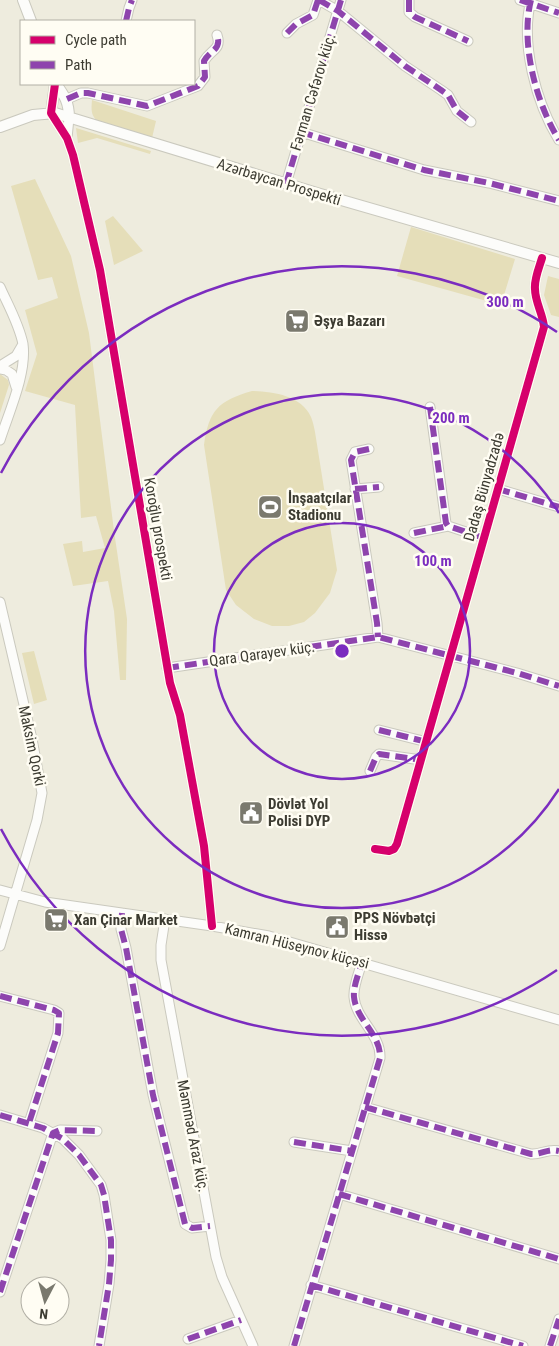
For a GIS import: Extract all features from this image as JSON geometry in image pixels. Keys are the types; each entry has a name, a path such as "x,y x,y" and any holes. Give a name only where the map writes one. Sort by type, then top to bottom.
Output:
{"street":[{"path":"23,0 32,20"},
{"path":"126,20 128,8 132,0"},
{"path":"287,33 296,24 313,15 318,0 338,11 405,66 448,95 457,111 471,122"},
{"name":"Fərman Cəfərov küç.","path":"286,184 341,0"},
{"path":"409,0 409,12 415,17 468,41"},
{"path":"520,0 531,2 559,13"},
{"path":"531,2 527,26 532,66 545,114 559,140"},
{"path":"67,99 81,93 88,93 147,106 198,86 205,77 204,61 220,42 217,35"},
{"path":"56,85 51,113 67,138"},
{"path":"57,85 67,99 69,108 67,138"},
{"name":"Azərbaycan Prospekti","path":"0,127 33,115 51,113 286,184 559,263"},
{"path":"301,132 424,170 472,179 559,201"},
{"name":"Koroğlu prospekti","path":"67,138 100,270 167,668 180,714 204,846 212,926"},
{"name":"Dadaş Bünyadzadə","path":"375,850 389,851 394,849 397,844 427,742 544,327 543,316 535,291 535,281 542,258"},
{"path":"0,287 23,344 21,372 0,440"},
{"path":"16,390 12,374 0,367 16,356 23,344"},
{"path":"430,407 444,518 448,526"},
{"path":"369,449 355,452 352,454 351,460 378,637"},
{"path":"355,489 379,486"},
{"path":"498,489 559,507"},
{"path":"414,533 448,526 484,538"},
{"name":"Maksim Qorki","path":"0,602 32,739 42,793 37,820 0,946"},
{"name":"Qara Qarayev küç.","path":"167,668 378,637 451,655 559,686"},
{"path":"379,730 427,742"},
{"path":"370,771 379,754 421,760"},
{"name":"Kamran Hüseynov küçəsi","path":"0,890 45,902 269,936 559,1020"},
{"path":"122,913 120,929 126,948 154,1095 185,1224 192,1228 210,1226"},
{"name":"Məmməd Araz küç.","path":"165,919 161,960 216,1257 222,1277 253,1346"},
{"path":"294,1346 380,1058 380,1050 354,1000 354,992 362,962"},
{"path":"0,996 59,1013 58,1033 29,1123"},
{"path":"365,1107 531,1154 548,1150 559,1150"},
{"path":"0,1115 29,1123 63,1139 80,1155 101,1185 104,1195 111,1260 99,1346"},
{"path":"0,1292 53,1133 60,1130 98,1131"},
{"path":"294,1142 352,1151"},
{"path":"339,1194 559,1259"},
{"path":"311,1285 523,1346"},
{"path":"550,1346 559,1319"},
{"path":"188,1339 241,1320"}],"shaded area":[{"path":"92,100 156,121 152,138 99,122 92,113"},
{"path":"76,128 151,151 150,154 97,138 78,143"},
{"path":"35,179 71,256 89,333 127,619 126,680 120,680 114,611 108,581 73,586 63,544 82,541 83,552 105,548 96,516 81,518 75,405 25,391 37,354 25,310 58,298 52,277 38,280 11,186"},
{"path":"113,216 143,251 114,265 105,221"},
{"path":"411,227 515,259 501,305 397,276"},
{"path":"548,276 559,279 559,317 551,315 544,295"},
{"path":"0,374 8,380 9,385 0,413"},
{"name":"İnşaatçılar Stadionu","path":"252,391 269,392 293,399 301,404 311,417 337,570 330,593 315,613 304,622 289,626 272,626 254,619 236,605 226,590 204,445 209,423 217,409 223,403"},
{"path":"34,651 47,700 34,704 22,653"}],"marked path":[{"path":"126,20 132,0"},
{"path":"287,33 296,24 313,15 318,0"},
{"path":"319,0 338,11 405,66 448,95 457,111 471,122"},
{"path":"286,184 341,0"},
{"path":"409,0 409,12 415,17 468,41"},
{"path":"520,0 559,13"},
{"path":"531,0 528,17 528,35 532,72 543,109 559,140"},
{"path":"67,99 81,93 88,93 147,106 198,86 205,77 204,61 217,47 217,35"},
{"path":"301,132 424,170 489,183 559,201"},
{"path":"430,407 446,523 448,526 484,538"},
{"path":"369,449 355,452 351,460 378,637"},
{"path":"355,489 379,487"},
{"path":"498,489 559,507"},
{"path":"414,533 448,526"},
{"path":"167,668 378,637 517,673 559,686"},
{"path":"379,730 427,742"},
{"path":"370,771 379,754 421,760"},
{"path":"122,913 121,929 153,1095 185,1224 192,1228 210,1226"},
{"path":"294,1346 380,1058 377,1042 359,1013 354,997 355,984 362,962"},
{"path":"0,996 59,1013 58,1033 29,1123"},
{"path":"365,1107 531,1154 551,1150 559,1151"},
{"path":"0,1115 43,1128 63,1139 79,1155 101,1185 111,1240 111,1260 99,1346"},
{"path":"0,1292 53,1133 60,1130 97,1131"},
{"path":"294,1142 352,1151"},
{"path":"339,1194 559,1259"},
{"path":"311,1285 523,1346"},
{"path":"550,1346 559,1319"},
{"path":"188,1339 241,1320"}],"cycle path":[{"path":"55,85 51,113 67,138 73,155 100,270 170,683 180,715 204,846 212,926"},
{"path":"375,849 389,851 394,849 397,844 544,327 535,289 536,277 542,258"}],"place":[{"name":"Əşya Bazarı","path":"297,321"},
{"name":"İnşaatçılar Stadionu","path":"270,507"},
{"name":"Dövlət Yol Polisi DYP","path":"251,813"},
{"name":"Xan Çinar Market","path":"56,920"},
{"name":"PPS Növbətçi Hissə","path":"337,927"}]}
